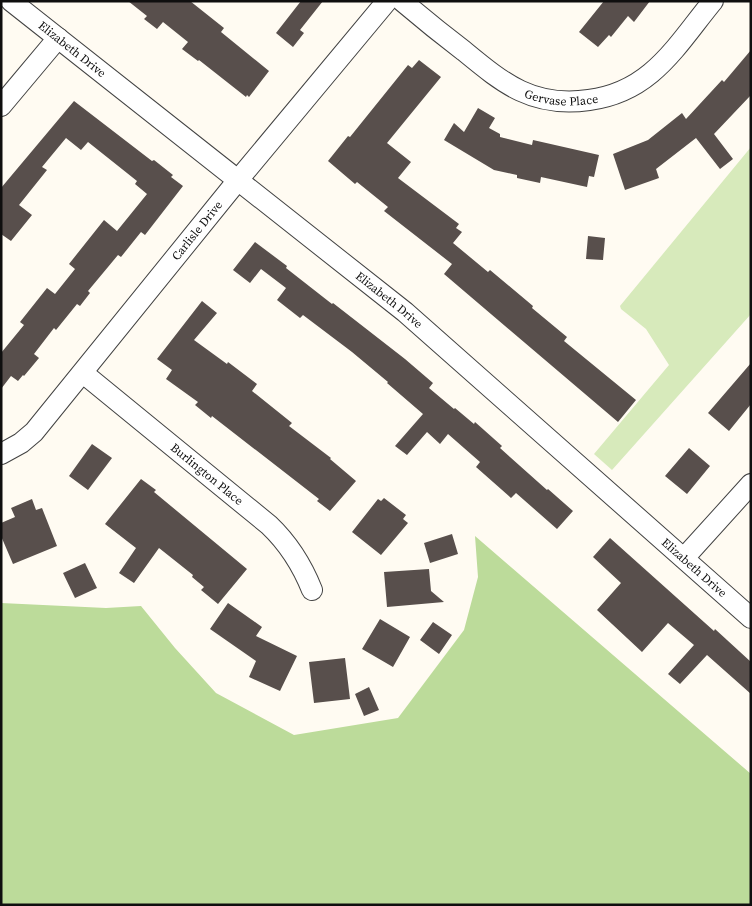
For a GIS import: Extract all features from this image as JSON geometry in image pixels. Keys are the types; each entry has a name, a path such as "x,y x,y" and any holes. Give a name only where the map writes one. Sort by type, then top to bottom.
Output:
{"street":[{"name":"Elizabeth Drive","path":"12,1 406,312 751,618"},
{"name":"Carlisle Drive","path":"1,454 21,443 34,432 238,180 387,1"},
{"name":"Gervase Place","path":"402,1 506,84 538,98 567,102 606,97 630,88 661,64 712,1"},
{"path":"1,106 58,38"},
{"name":"Burlington Place","path":"83,373 269,525 295,555 312,590"},
{"path":"684,558 751,484"}],"green space":[{"path":"751,147 751,314 612,470 594,454 669,365 646,329 621,309 620,306"},
{"path":"475,536 751,774 751,905 1,905 1,603 106,608 141,606 175,648 216,693 294,735 398,718 464,630 478,577"}],"building":[{"path":"128,1 190,1 224,28 221,32 269,71 249,97 247,95 246,97 182,49 188,42 163,22 157,29 144,19 147,16"},
{"path":"301,1 323,1 300,30 304,33 293,47 276,33"},
{"path":"604,1 650,1 634,22 628,16 611,37 609,35 598,47 579,32"},
{"path":"751,50 751,95 714,134 733,159 720,169 696,138 656,169 659,178 625,190 613,154 648,140 682,113 686,119 722,80 724,82"},
{"path":"419,60 441,77 387,143 411,162 398,178 459,224 456,228 462,232 453,243 488,272 490,270 533,306 532,308 567,337 564,341 636,400 618,422 444,274 452,264 384,211 388,207 357,182 355,184 328,161 348,136 350,137 408,65 412,68"},
{"path":"74,101 152,161 154,160 173,175 171,177 183,186 145,235 141,232 121,257 118,255 88,291 90,293 80,306 77,304 56,330 54,328 34,354 39,358 24,376 18,381 11,376 1,389 1,353 24,325 20,322 47,288 55,294 75,269 69,264 104,220 117,231 147,194 135,184 137,181 88,142 81,150 66,138 42,167 47,170 19,205 32,215 11,241 1,234 1,188"},
{"path":"478,108 495,118 489,128 500,134 500,137 532,145 533,140 599,155 594,177 589,176 587,187 541,177 540,183 517,178 517,175 494,170 444,140 454,123 464,132"},
{"path":"588,236 605,238 603,260 586,259"},
{"path":"255,242 332,304 405,359 433,383 429,388 474,424 475,422 502,446 500,448 573,511 557,529 516,493 511,498 476,467 480,462 448,434 440,444 427,432 407,455 395,446 423,414 352,352 303,315 300,318 277,300 286,288 261,269 250,283 233,270"},
{"path":"202,301 217,313 194,340 257,384 252,391 292,423 289,426 331,458 356,481 330,511 317,501 319,499 212,416 211,418 195,405 198,402 166,379 172,370 157,359"},
{"path":"751,363 751,404 729,431 708,413"},
{"path":"92,444 112,458 88,490 69,476"},
{"path":"689,448 710,466 687,494 665,476"},
{"path":"141,479 247,569 218,604 201,590 204,587 192,577 193,575 159,548 134,583 119,573 136,548 105,524"},
{"path":"384,498 406,515 403,519 408,523 381,555 352,532 378,499 381,501"},
{"path":"32,499 36,510 42,508 57,546 13,564 1,536 1,523 15,517 11,508"},
{"path":"452,534 458,554 430,563 424,543"},
{"path":"610,538 751,662 751,694 707,655 680,684 668,674 694,645 668,623 642,652 597,610 621,583 593,557"},
{"path":"85,563 97,588 75,598 63,573"},
{"path":"429,569 431,591 444,602 387,607 384,572"},
{"path":"228,603 262,627 256,636 297,656 280,691 249,677 256,661 210,629"},
{"path":"380,619 410,637 393,667 362,649"},
{"path":"433,622 452,635 439,654 420,640"},
{"path":"345,658 350,699 314,703 309,662"},
{"path":"369,687 379,710 364,716 355,694"}]}
